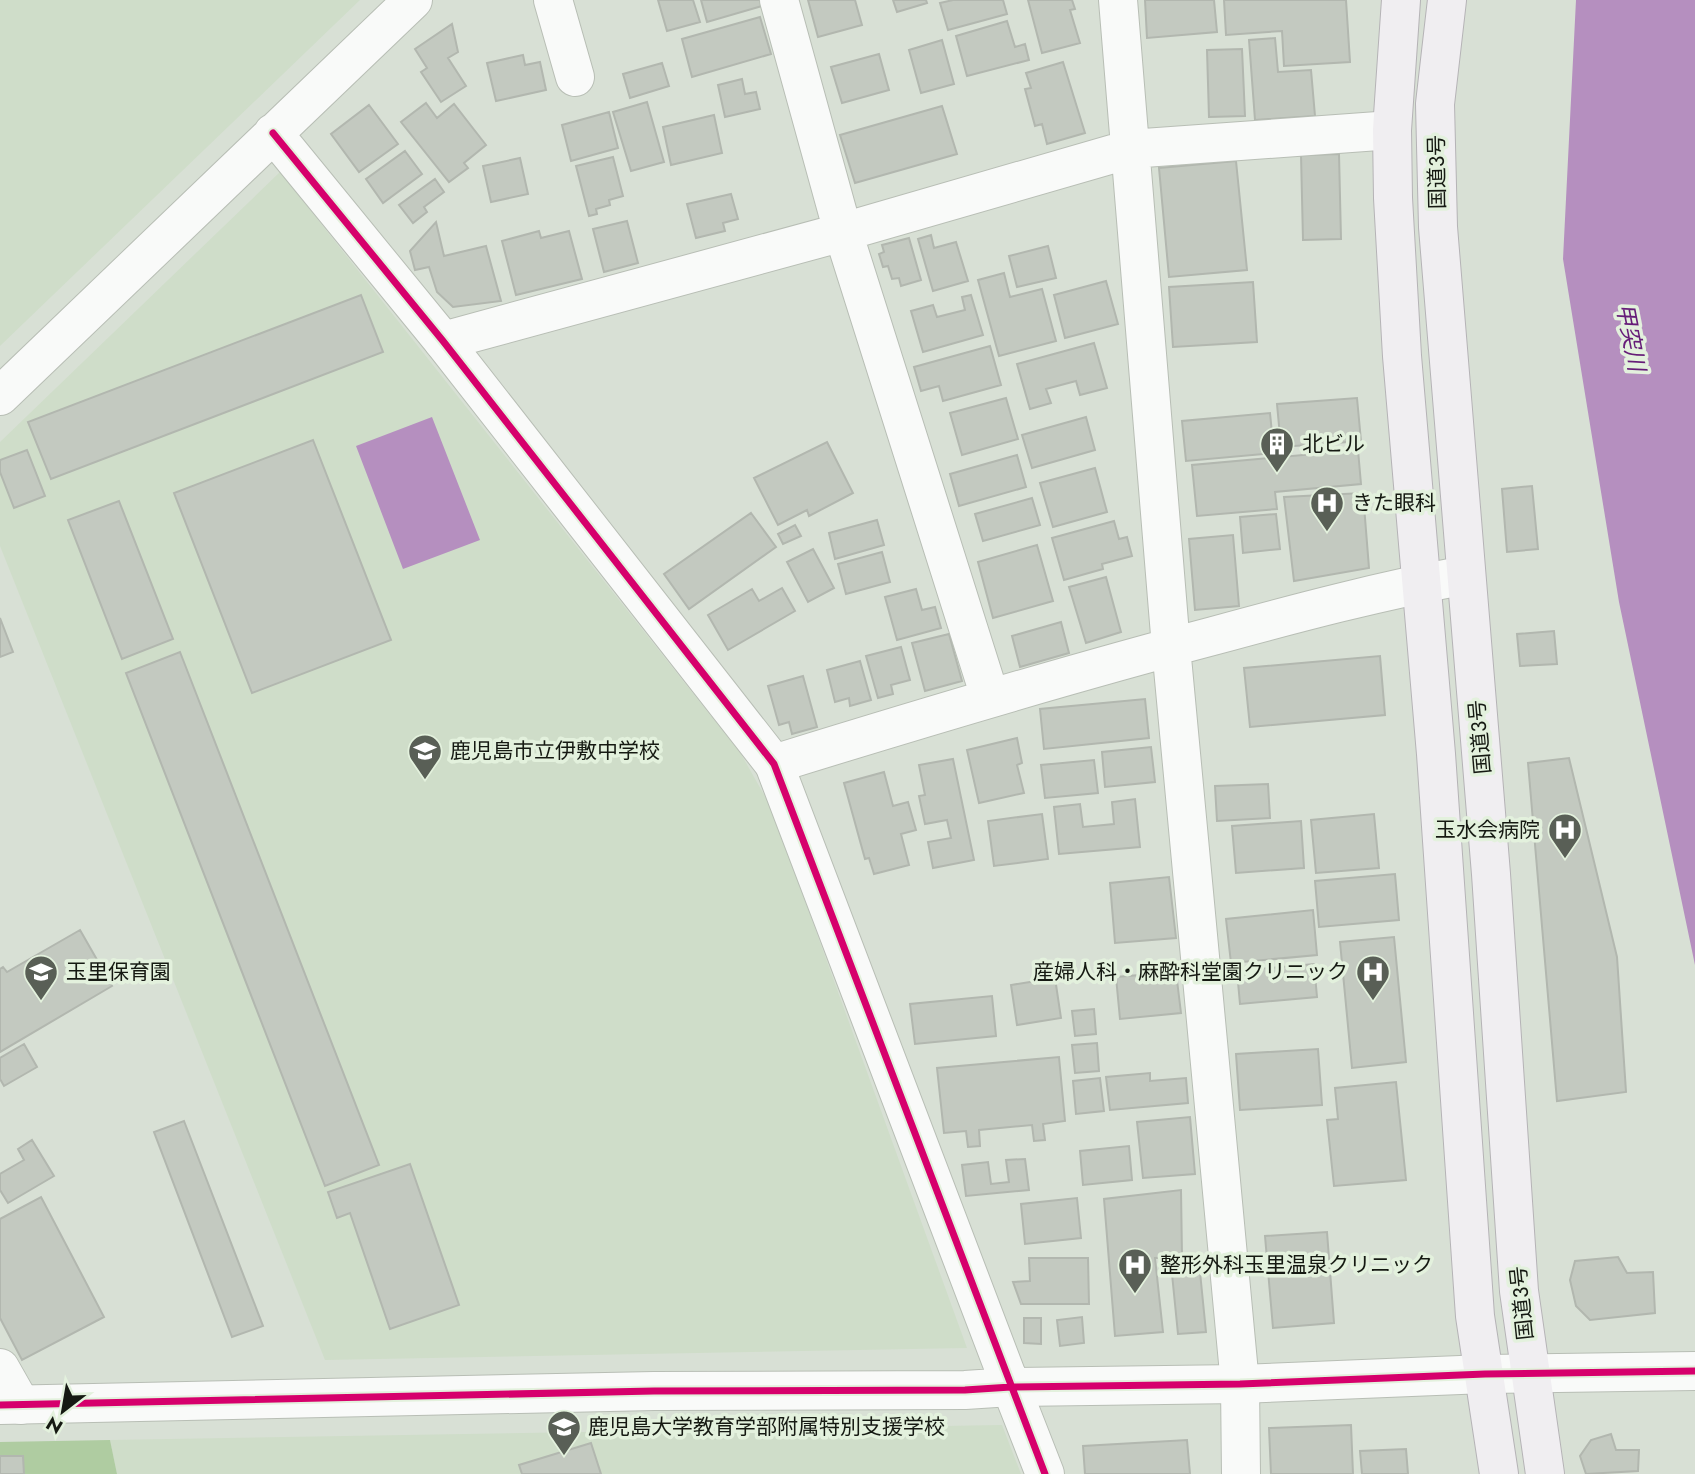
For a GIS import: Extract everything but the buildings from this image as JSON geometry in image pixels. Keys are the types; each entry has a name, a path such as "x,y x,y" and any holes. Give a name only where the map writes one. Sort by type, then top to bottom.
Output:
{"highway":[{"name":"国道3号","path":"1401,0 1392,130 1401,342 1442,836 1473,1293 1499,1474"},
{"name":"国道3号","path":"1447,0 1435,104 1438,227 1491,874 1519,1291 1545,1474"}],"street":[{"path":"0,396 14,367 273,133 413,0"},
{"path":"552,0 575,77"},
{"path":"779,0 842,232 990,697"},
{"path":"1118,0 1171,647 1240,1384 1241,1474"},
{"path":"443,341 842,232 1130,149 1392,130"},
{"path":"273,133 443,341 774,764 1045,1474"},
{"path":"774,764 990,697 1171,647 1367,594 1466,575"},
{"path":"0,1368 10,1405 654,1391 965,1390 1240,1384 1485,1374 1695,1371"}],"shaded area":[{"path":"0,0 360,0 0,346"},
{"name":"鹿児島市立伊敷中学校","path":"280,172 741,754 771,807 967,1348 325,1360 0,546 0,442"},
{"name":"鹿児島大学教育学部附属特別支援学校","path":"1002,1425 1021,1474 117,1474 110,1440"}],"green space":[{"path":"110,1440 117,1474 0,1474 0,1442"}],"water":[{"name":"甲突川","path":"1576,0 1695,0 1695,965 1619,602 1563,259"},
{"path":"432,417 480,540 403,569 356,446"}],"cycle path":[{"path":"273,133 443,341 774,764 1045,1474"},
{"path":"0,1405 654,1391 965,1390 1240,1384 1485,1374 1695,1371"}],"place":[{"name":"北ビル","path":"1277,474"},
{"name":"きた眼科","path":"1327,533"},
{"name":"鹿児島市立伊敷中学校","path":"425,781"},
{"name":"玉水会病院","path":"1565,860"},
{"name":"玉里保育園","path":"41,1002"},
{"name":"産婦人科・麻酔科堂園クリニック","path":"1373,1002"},
{"name":"整形外科玉里温泉クリニック","path":"1135,1295"},
{"name":"鹿児島大学教育学部附属特別支援学校","path":"564,1457"}]}
